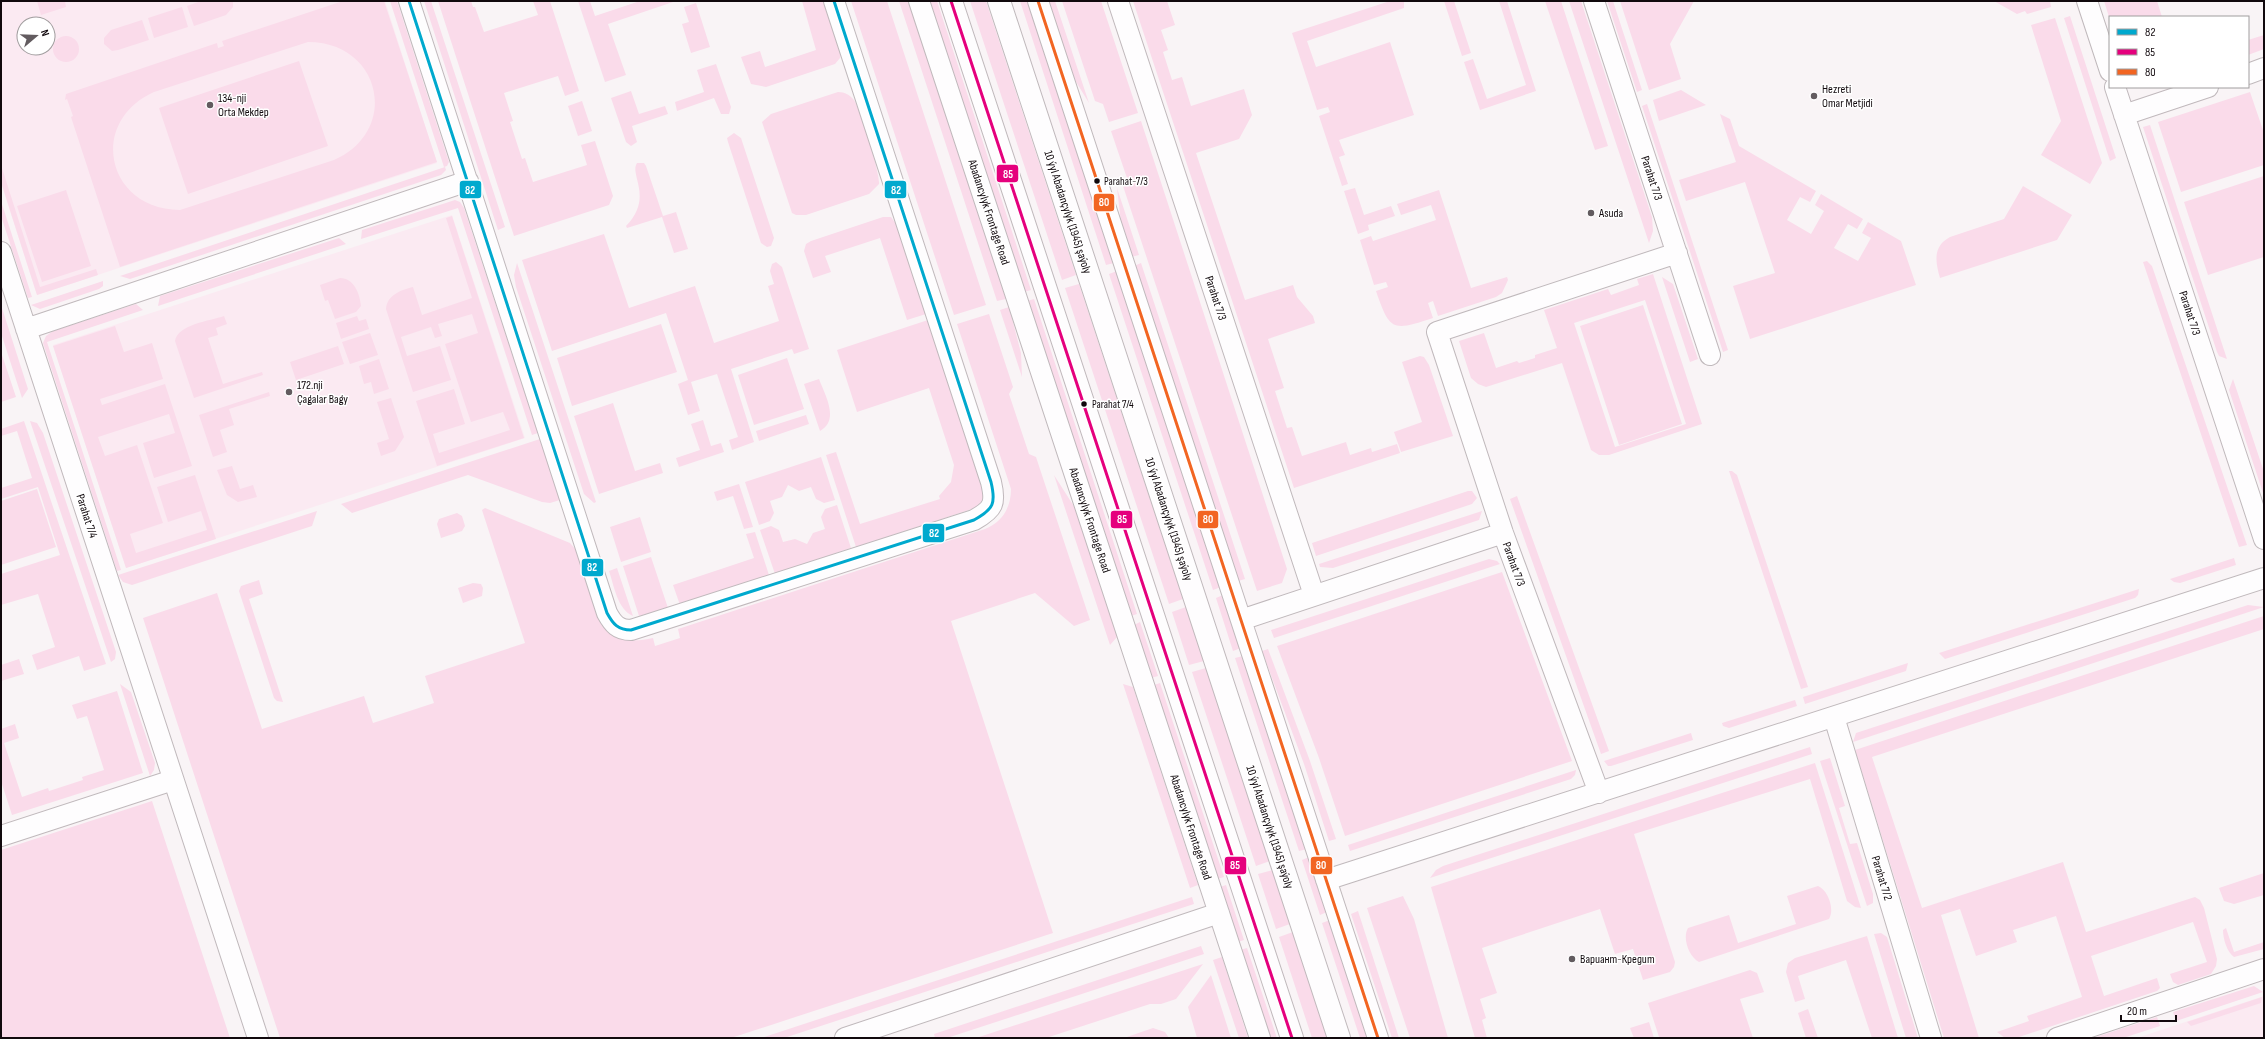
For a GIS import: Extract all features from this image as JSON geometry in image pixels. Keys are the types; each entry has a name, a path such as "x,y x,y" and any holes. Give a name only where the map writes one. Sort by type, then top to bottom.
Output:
{"main road":[{"path":"951,1 1292,1038"},
{"name":"10 ýyl Abadançylyk (1945) şaýoly","path":"999,1 1339,1038"}],"street":[{"path":"409,1 607,613 613,623 621,630 640,629 974,520 992,507 994,495 991,482 834,1"},
{"name":"Abadancylyk Frontage Road","path":"920,1 1260,1038"},
{"path":"1038,1 1378,1038"},
{"name":"Parahat 7/3","path":"1118,1 1314,596"},
{"name":"Parahat 7/3","path":"1594,1 1710,355"},
{"path":"2087,1 2109,69"},
{"path":"2249,74 2264,68"},
{"name":"Parahat 7/3","path":"2115,88 2264,539"},
{"path":"2124,115 2205,88"},
{"path":"26,329 468,181"},
{"name":"Parahat 7/4","path":"1,252 258,1038"},
{"name":"Parahat 7/3","path":"1599,793 1503,533 1437,332 1677,253"},
{"path":"1241,620 1503,533"},
{"path":"1326,880 2264,578"},
{"name":"Parahat 7/2","path":"1834,717 1931,1038"},
{"path":"1,836 174,780"},
{"path":"845,1038 1219,913"},
{"path":"2057,1038 2264,969"}],"shaded area":[{"name":"134-nji Orta Mekdep","path":"1,1 385,1 437,163 37,295 1,183"},
{"path":"37,1 65,1 66,7 41,15"},
{"path":"201,1 233,1 233,7 226,15 194,26 187,6"},
{"path":"343,1 384,1 437,162 120,267 71,117 73,116 67,99 65,100 66,94 217,43 218,48 224,46 222,41","holes":["308,42 333,46 352,56 366,71 374,90 374,109 368,129 355,146 334,160 180,210 155,206 136,196 122,181 114,162 114,143 120,123 133,106 154,92"]},
{"path":"390,1 397,1 449,162 447,166 444,167"},
{"path":"424,1 431,1 505,227 498,230"},
{"path":"438,1 471,1 473,7 475,7 484,32 538,15 533,1 550,1 579,91 565,96 558,76 504,93 513,121 510,122 522,159 525,158 533,182 587,165 581,145 595,141 613,196 609,205 514,236"},
{"path":"578,1 590,1 595,16 640,1 676,1 608,24 626,75 605,82"},
{"path":"802,1 824,1 841,52 840,58 835,64 766,87 751,84 741,57 760,51 765,67 816,50"},
{"path":"851,1 887,1 986,305 954,315"},
{"path":"899,1 908,1 1006,299 997,301"},
{"path":"929,1 937,1 1031,290 1024,292"},
{"path":"970,1 986,1 1076,275 1062,280"},
{"path":"1020,1 1028,1 1114,263 1106,265"},
{"path":"1047,1 1055,1 1089,103 1070,72"},
{"path":"1062,1 1101,1 1138,113 1109,122 1103,104 1095,101"},
{"path":"1133,1 1167,1 1175,25 1161,30 1168,50 1163,52 1172,80 1182,77 1191,106 1244,89 1252,115 1239,139 1196,153 1245,300 1293,285 1297,297 1313,316 1315,323 1268,339 1284,388 1275,391 1287,428 1292,427 1302,456 1346,442 1350,455 1371,448 1372,452 1397,444 1400,453 1294,488"},
{"path":"1390,1 1404,1 1404,8 1307,41 1316,67 1390,42 1414,115 1339,140 1345,155 1339,157 1348,184 1342,186 1319,116 1330,112 1328,107 1317,110 1292,33"},
{"path":"1444,1 1454,1 1471,53 1462,56"},
{"path":"1499,1 1507,1 1536,91 1480,110 1464,62 1473,59 1487,99 1526,85"},
{"path":"1545,1 1561,1 1608,146 1595,150"},
{"path":"1569,1 1581,1 1652,217 1653,231 1649,243"},
{"path":"1607,1 1613,1 1642,90 1637,92"},
{"path":"1620,1 1694,1 1670,44 1681,79 1649,90"},
{"path":"1994,1 2050,1 2051,7 2027,14 2025,11 2017,14"},
{"path":"2104,1 2157,1 2162,16 2109,16"},
{"path":"696,3 710,47 691,53 682,24 689,22 684,7"},
{"path":"182,7 188,27 154,38 148,18"},
{"path":"2070,16 2116,158 2110,161 2064,18"},
{"path":"2055,18 2102,163 2090,184 2041,155 2061,121 2031,25"},
{"path":"142,20 149,40 112,51 104,44 104,38 111,30"},
{"path":"2264,35 2264,49 2249,55 2249,40"},
{"path":"61,37 71,37 78,44 78,54 71,61 61,61 56,56 56,41"},
{"path":"299,61 328,146 188,194 159,108"},
{"path":"716,64 731,107 729,114 721,114 714,98 677,111 675,102 704,92 697,70"},
{"path":"1681,90 1706,105 1659,121 1653,100"},
{"path":"631,91 639,114 665,106 668,114 632,126 637,142 631,146 626,142 611,98"},
{"path":"838,92 849,95 857,106 874,156 879,184 869,194 806,215 796,215 792,213 762,122 771,114"},
{"path":"2250,92 2264,133 2264,165 2181,192 2158,122"},
{"path":"582,101 592,131 578,136 568,106"},
{"path":"1647,104 1728,350 1723,352 1642,106"},
{"path":"1720,114 1730,119 1739,146 1816,191 1810,202 1800,197 1787,220 1811,234 1824,211 1815,205 1821,194 1863,219 1857,229 1848,224 1834,248 1858,261 1871,238 1862,233 1868,222 1901,241 1916,285 1750,339 1733,286 1775,273 1745,182 1686,201 1679,180 1736,162"},
{"path":"1141,121 1287,569 1282,583 1257,591 1123,186 1128,181 1111,131"},
{"path":"2150,125 2227,359 2219,356 2217,352 2143,127"},
{"path":"734,133 741,138 774,238 771,246 767,247 761,243 727,138"},
{"path":"637,163 644,163 646,166 663,216 676,212 688,249 674,253 662,217 627,228 626,226 634,215 638,206 640,196 635,168"},
{"path":"1,165 40,287 96,269 98,275 37,295 1,182"},
{"path":"445,167 446,170 441,175 130,279 120,276"},
{"path":"2264,176 2264,257 2208,275 2184,202"},
{"path":"2023,186 2072,215 2057,240 1940,278 1936,260 1938,249 1944,241 1950,237 2004,219"},
{"path":"1117,188 1139,255 1131,257 1121,223"},
{"path":"1355,188 1364,215 1391,206 1395,216 1368,225 1369,230 1358,234 1344,191"},
{"path":"66,190 91,266 42,282 17,206"},
{"path":"1439,190 1471,288 1507,277 1508,280 1502,293 1496,297 1438,316 1433,301 1428,303 1433,318 1409,325 1395,325 1385,314 1376,291 1388,287 1386,282 1374,285 1360,240 1371,236 1373,241 1436,220 1431,205 1401,215 1397,204"},
{"path":"455,200 460,202 464,208 538,433 532,435 458,208 361,239 362,230"},
{"path":"1,201 32,297 28,298 1,216"},
{"name":"172.nji Çagalar Bagy","path":"452,215 525,438 126,568 53,345"},
{"path":"452,216 524,438 437,466 416,401 454,389 465,424 433,434 439,453 510,430 503,412 471,422 445,344 478,333 472,314 438,324 442,336 435,338 431,327 401,337 407,356 440,346 451,380 413,392 386,309 389,300 395,294 413,287 422,315 472,298 446,218"},
{"path":"883,217 891,217 896,224 926,314 907,320 880,238 825,256 831,272 813,278 804,251 806,244"},
{"path":"604,234 629,308 695,286 714,343 779,321 768,286 774,284 770,271 772,264 776,262 782,267 809,349 794,354 792,349 731,369 754,442 732,450 729,440 738,437 717,374 691,382 700,411 688,415 678,384 688,380 666,313 552,351 522,260"},
{"path":"339,238 346,244 158,306 160,296"},
{"path":"2147,261 2152,266 2247,545 2239,547 2143,262"},
{"path":"517,263 596,502 594,503 584,494 516,287 514,275"},
{"path":"1141,263 1245,579 1238,581 1134,266"},
{"path":"1117,271 1221,587 1213,590 1109,274"},
{"path":"1653,274 1702,424 1609,455 1599,455 1591,450 1562,363 1486,387 1478,384 1471,378 1459,341 1484,333 1496,368 1517,361 1519,363 1535,358 1535,355 1557,348 1544,310 1608,289 1611,295 1639,285 1637,279","holes":["1645,300 1686,424 1615,447 1574,323"]},
{"path":"1662,277 1673,284 1698,359 1690,362"},
{"path":"340,278 353,284 358,292 361,306 356,312 335,319 328,300 325,301 320,285"},
{"path":"103,281 103,286 99,289 40,309 31,305"},
{"path":"1079,284 1183,599 1169,604 1065,288"},
{"path":"1034,299 1137,614 1131,616 1027,301"},
{"path":"136,304 143,310 47,342 121,570 117,571 43,343 46,336 53,331"},
{"path":"1,305 28,389 22,398 1,333"},
{"path":"1643,305 1682,424 1619,445 1580,326"},
{"path":"1009,307 1021,353 1022,377 1000,310"},
{"path":"989,314 1013,387 1009,394 1029,454 1036,457 1090,620 1074,626 1035,593 951,621 1053,933 731,1038 280,1038 143,618 217,593 262,729 364,696 373,723 434,703 425,676 525,643 482,510 485,508 570,543 577,551 595,607 605,626 611,633 628,640 653,638 655,646 680,638 678,629 985,529 991,526 1004,514 1011,496 1011,489 957,324"},
{"path":"224,316 227,324 216,328 218,335 208,338 223,384 262,372 263,375 194,398 175,341 177,335 195,324"},
{"path":"357,316 359,321 366,319 369,329 341,339 336,323"},
{"path":"928,320 984,490 983,500 975,508 856,547 826,455 836,452 860,524 940,499 939,496 951,482 954,465 929,388 857,412 837,350"},
{"path":"661,324 677,372 572,406 557,358"},
{"path":"115,326 124,352 152,343 163,379 100,399 102,405 165,384 192,466 154,478 143,443 175,433 169,414 98,437 105,456 137,445 163,523 130,534 136,553 207,530 201,511 168,522 157,487 195,475 216,539 126,568 53,346"},
{"path":"370,333 378,355 350,364 342,342"},
{"path":"338,346 344,364 296,380 290,362"},
{"path":"1,352 16,397 1,402"},
{"path":"1420,356 1424,357 1429,365 1453,436 1401,452 1394,432 1422,422 1402,362"},
{"path":"787,358 804,409 754,425 738,375"},
{"path":"379,359 389,389 374,394 371,382 364,384 359,366"},
{"path":"819,379 827,400 830,414 826,426 820,431 804,384"},
{"path":"2233,379 2264,472 2264,496 2229,390"},
{"path":"269,392 270,396 229,409 234,425 220,430 227,452 213,457 199,415"},
{"path":"391,398 404,437 395,451 381,456 377,443 389,439 377,402"},
{"path":"613,403 635,471 660,463 663,473 599,494 574,416"},
{"path":"806,415 809,424 759,441 756,431"},
{"path":"703,420 711,446 721,443 724,452 679,467 676,458 700,450 691,424"},
{"path":"24,421 106,664 84,671 79,656 37,670 32,655 55,647 38,594 1,605 1,574 60,555 38,487 1,499 1,488 32,478 17,431 1,436 1,429"},
{"path":"30,421 37,423 43,433 116,652 115,659 111,662"},
{"path":"540,439 560,500 550,503 542,502 468,475 352,513 341,504"},
{"path":"821,457 835,500 824,503 816,499 811,487 799,491 788,485 782,497 770,501 774,513 770,521 759,525 745,482"},
{"path":"232,466 240,489 253,485 257,497 238,502 227,495 217,470"},
{"path":"1729,471 1732,471 1737,475 1808,687 1801,689"},
{"path":"1054,475 1075,508 1117,637 1110,645"},
{"path":"739,484 753,527 744,529 733,496 717,501 714,492"},
{"path":"37,489 56,547 1,565 1,501"},
{"path":"1468,491 1472,491 1477,498 1472,504 1316,556 1312,543"},
{"path":"1517,496 1609,751 1601,754 1510,499"},
{"path":"837,505 851,548 775,574 760,530 771,526 779,530 783,542 795,539 807,544 813,533 825,529 821,517 825,509"},
{"path":"317,511 312,526 132,585 123,582 118,575"},
{"path":"1482,511 1479,520 1333,568 1320,567 1319,564"},
{"path":"457,513 462,516 465,526 462,531 441,538 437,524 439,519"},
{"path":"640,517 651,552 621,562 610,527"},
{"path":"755,532 769,575 680,605 673,585 754,558 746,534"},
{"path":"651,557 668,608 639,616 623,566"},
{"path":"2234,558 2236,565 2180,583 2174,582 2170,579"},
{"path":"1489,559 1497,561 1500,564 1274,638 1271,630"},
{"path":"617,568 633,616 623,608 615,590 609,571"},
{"path":"1502,572 1572,761 1345,836 1319,758 1277,646"},
{"path":"259,580 263,594 249,599 283,702 277,701 274,698 239,591 241,586"},
{"path":"473,583 481,584 483,588 482,596 463,603 458,588"},
{"path":"2139,589 2138,595 2135,598 1945,659 1939,653"},
{"path":"1223,595 1241,648 1233,651 1216,598"},
{"path":"2248,605 2264,607 1853,742 1856,733"},
{"path":"1186,607 1204,661 1189,665 1172,612"},
{"path":"2264,616 2264,629 1872,757 1922,908 2063,862 2086,932 2195,897 2200,900 2204,908 2217,959 2216,966 2211,974 2178,985 2173,982 2170,974 2207,962 2193,922 2091,956 2104,996 2157,978 2160,988 2157,991 2016,1038 2005,1038 1997,1032 2029,1021 2027,1016 2082,997 2056,916 2013,930 2017,942 1976,956 1960,909 1941,915 1979,1038 1944,1038 1855,750"},
{"path":"1140,622 1158,676 1151,678 1134,625"},
{"path":"1268,649 1310,761 1336,839 1329,841 1304,764 1262,651"},
{"path":"1243,656 1307,849 1299,851 1235,658"},
{"path":"19,659 24,674 1,681 1,665"},
{"path":"1908,663 1906,671 1805,704 1803,697"},
{"path":"1206,668 1270,861 1256,866 1192,672"},
{"path":"1160,683 1224,877 1217,879 1154,685"},
{"path":"120,684 131,692 155,763 154,770 150,776"},
{"path":"1123,684 1133,687 1198,885 1190,888"},
{"path":"117,691 143,773 12,815 1,781 1,729 15,724 19,738 4,743 22,797 48,788 49,791 83,780 82,777 104,770 87,716 77,719 72,705"},
{"path":"1795,700 1797,706 1729,728 1723,726 1722,723"},
{"path":"1691,733 1693,740 1611,766 1608,766 1604,761"},
{"path":"1810,747 1812,754 1430,878 1436,870 1443,866"},
{"path":"1830,758 1845,806 1839,808 1850,844 1857,843 1873,894 1873,903 1867,906 1820,761"},
{"path":"1815,763 1861,908 1855,907 1847,901 1810,779 1634,834 1675,962 1674,967 1670,972 1643,980 1633,949 1615,954 1600,909 1482,948 1497,993 1480,999 1486,1018 1482,1020 1487,1038 1475,1038 1431,887"},
{"path":"1576,770 1575,775 1571,779 1350,851 1348,845"},
{"path":"152,801 230,1038 1,1038 1,850"},
{"path":"1309,857 1327,912 1320,915 1302,860"},
{"path":"1273,870 1290,924 1276,929 1258,874"},
{"path":"2264,873 2264,895 2234,904 2224,901 2219,888"},
{"path":"1226,885 1244,940 1238,942 1220,887"},
{"path":"1818,886 1825,891 1830,900 1831,915 1829,919 1699,962 1692,956 1686,942 1686,932 1688,928 1729,915 1738,943 1796,924 1787,896"},
{"path":"1403,896 1414,919 1448,1038 1410,1038 1367,908"},
{"path":"1192,897 1194,904 784,1038 761,1038"},
{"path":"1358,911 1399,1038 1392,1038 1351,914"},
{"path":"1330,920 1369,1038 1360,1038 1322,923"},
{"path":"2226,928 2234,952 2264,942 2264,949 2234,957 2227,949 2223,930"},
{"path":"1293,932 1327,1038 1312,1038 1279,937"},
{"path":"1881,933 1887,937 1918,1038 1906,1038 1874,934"},
{"path":"1867,936 1898,1038 1872,1038 1846,960 1798,976 1805,999 1795,1002 1786,972 1788,963 1795,958"},
{"path":"1201,946 1204,954 947,1038 935,1038 934,1034"},
{"path":"1247,948 1277,1038 1269,1038 1240,950"},
{"path":"1222,957 1248,1038 1239,1038 1213,960"},
{"path":"1203,964 1176,999 1161,1004 1150,1004 1046,1038 976,1038"},
{"path":"1750,970 1757,973 1764,992 1740,999 1753,1038 1658,1038 1659,1037 1648,1003"},
{"path":"1211,975 1231,1038 1197,1038 1188,1007"},
{"path":"2254,986 2263,992 2176,1021 2173,1012"},
{"path":"2264,996 2264,1038 2137,1038"},
{"path":"2262,997 2261,1003 2191,1026 2187,1022"},
{"path":"1808,1009 1818,1038 1806,1038 1798,1013"},
{"path":"2157,1017 2160,1026 2123,1038 2093,1038"},
{"path":"1649,1022 1654,1038 1634,1038 1630,1028"},
{"path":"1153,1028 1165,1032 1169,1038 1124,1038"}],"transit line":[{"name":"82","path":"409,1 607,613 616,626 626,630 631,630 974,520 986,512 992,505 993,495 991,482 834,1"},
{"name":"85","path":"951,1 1292,1038"},
{"name":"80","path":"1038,1 1378,1038"}],"place":[{"name":"Hezreti Omar Metjidi","path":"1814,96"},
{"name":"134-nji Orta Mekdep","path":"210,105"},
{"name":"Parahat-7/3","path":"1097,181"},
{"name":"Asuda","path":"1591,213"},
{"name":"172.nji Çagalar Bagy","path":"289,392"},
{"name":"Parahat 7/4","path":"1084,404"},
{"name":"Вариант-Кредит","path":"1572,959"}]}
